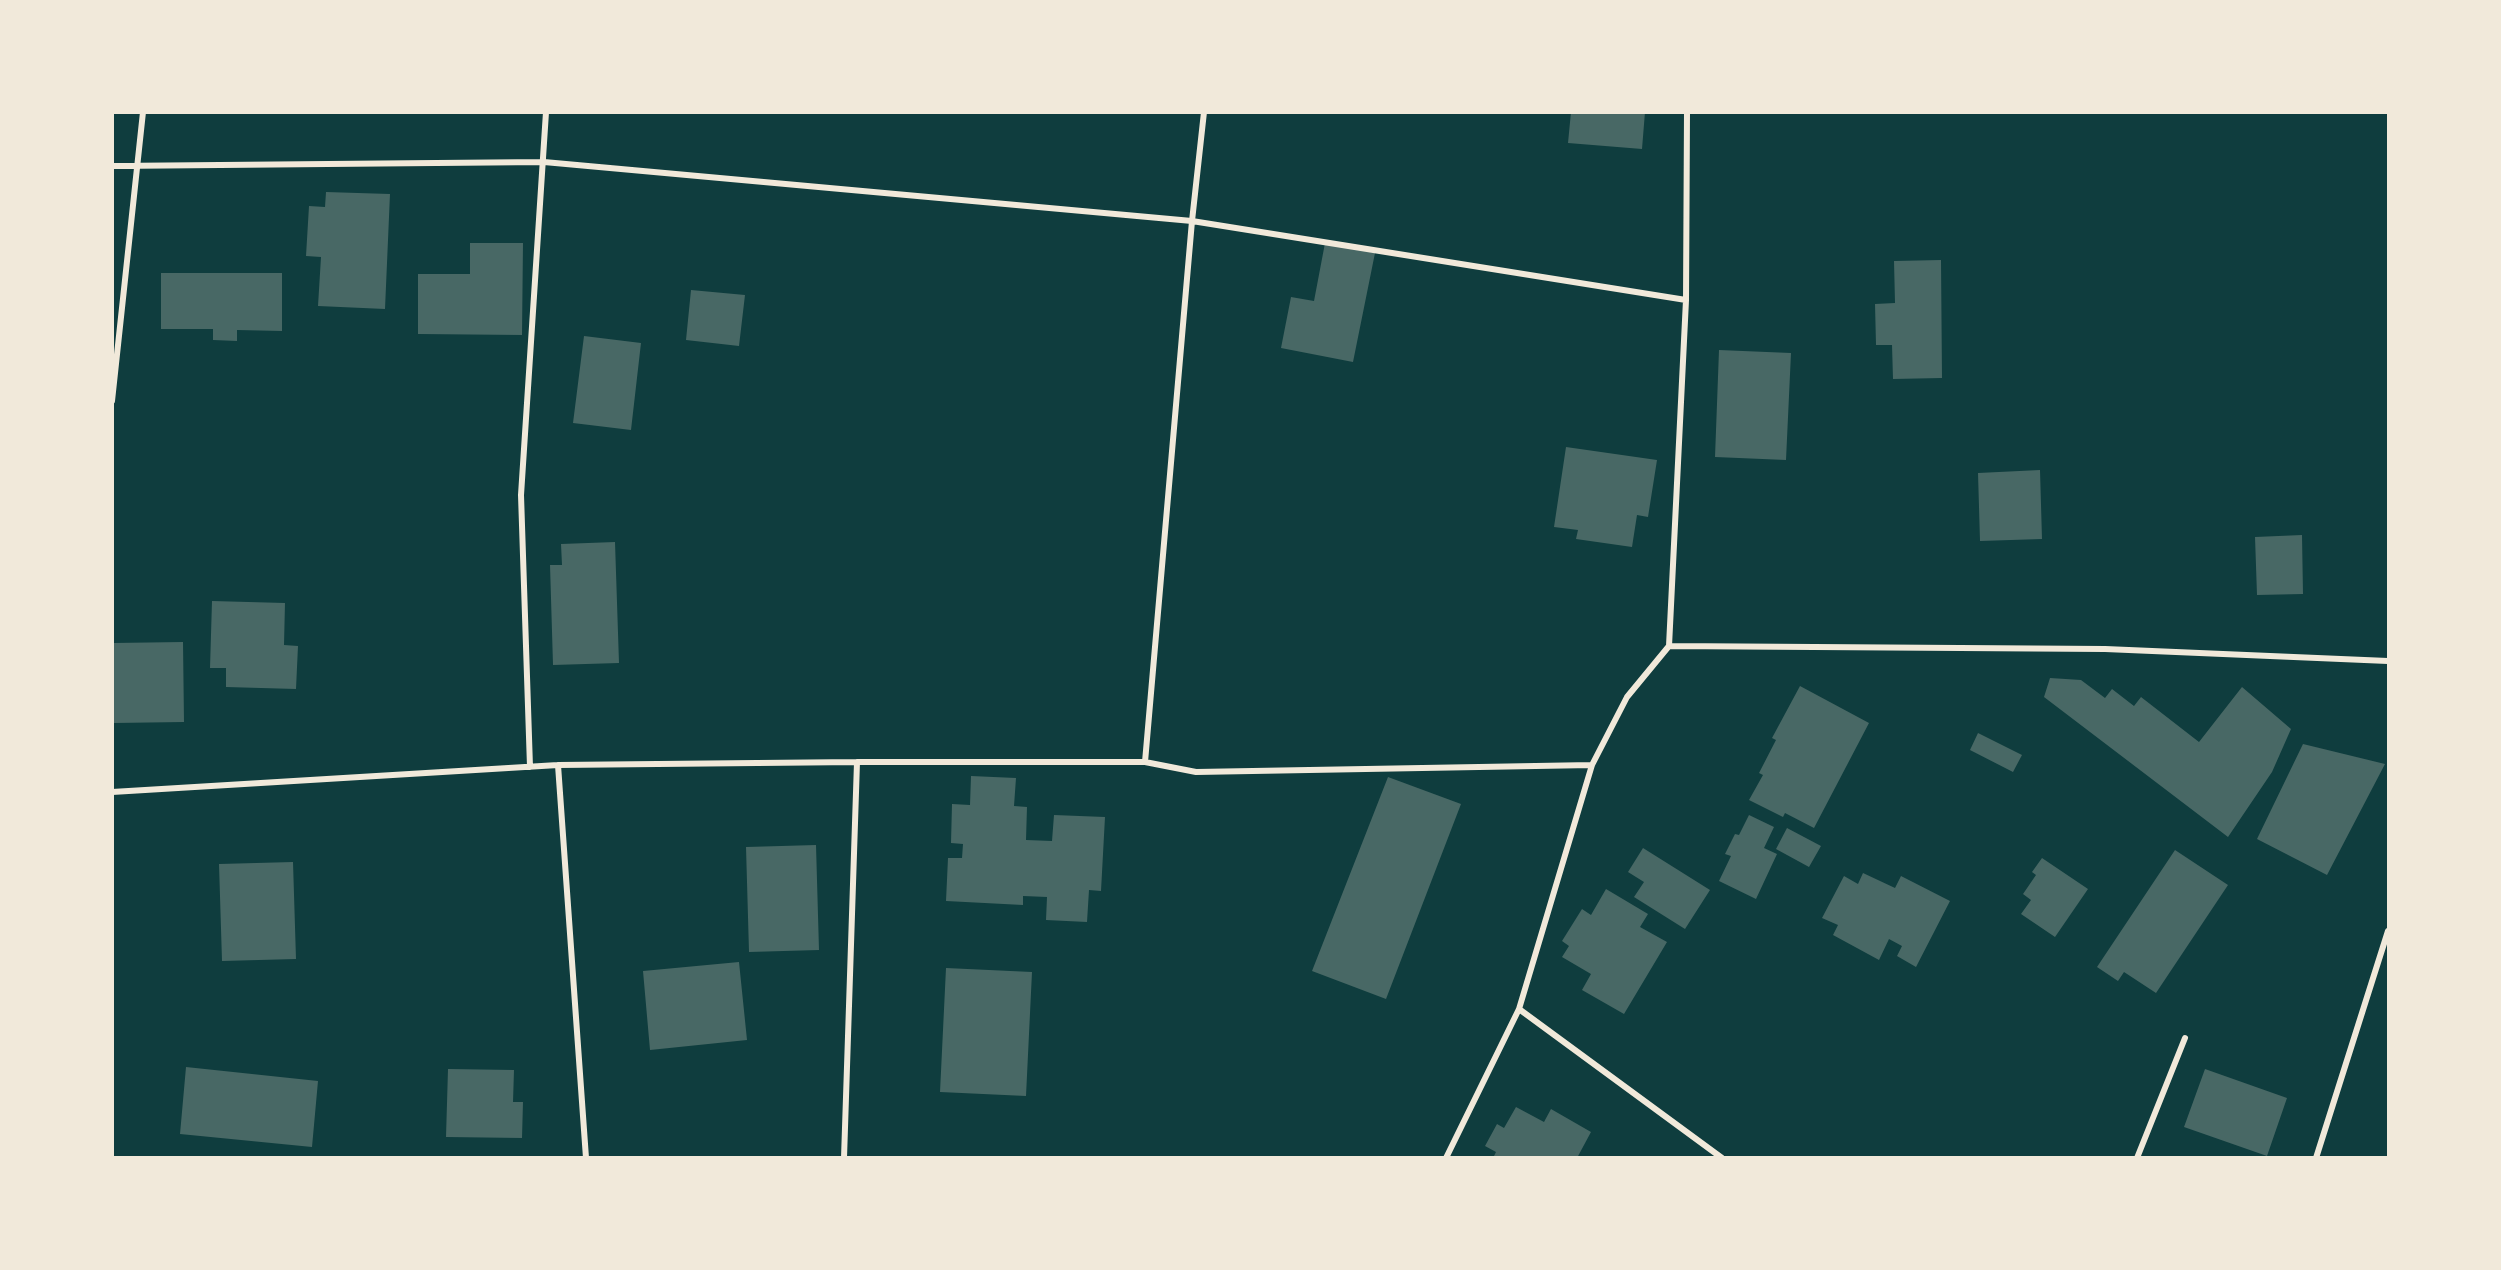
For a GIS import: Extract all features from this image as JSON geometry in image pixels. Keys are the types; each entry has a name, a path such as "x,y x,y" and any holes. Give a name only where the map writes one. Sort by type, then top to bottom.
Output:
{"street":[{"path":"112,401 143,112"},
{"path":"530,767 520,495 546,112"},
{"path":"1145,762 1192,221 1204,112"},
{"path":"1446,1158 1519,1009 1592,765 1627,697 1669,646 1686,300 1687,112"},
{"path":"112,166 544,162 1192,221 1686,300"},
{"path":"1669,646 2105,649 2388,661"},
{"path":"844,1158 857,762"},
{"path":"112,792 558,765 1145,762 1196,772 1592,765"},
{"path":"558,765 586,1158"},
{"path":"2316,1158 2388,931"},
{"path":"1519,1009 1722,1158"},
{"path":"2137,1158 2185,1038"}],"building":[{"path":"1571,112 1645,112 1642,149 1568,143"},
{"path":"326,192 390,194 385,309 318,306 321,257 306,256 309,206 325,207"},
{"path":"470,243 523,243 522,335 418,334 418,274 470,274"},
{"path":"1325,243 1375,253 1353,362 1281,348 1291,297 1314,301"},
{"path":"1941,260 1942,378 1893,379 1892,345 1876,345 1875,304 1895,303 1894,261"},
{"path":"161,273 282,273 282,331 237,330 237,341 213,340 213,329 161,329"},
{"path":"691,290 745,295 739,346 686,340"},
{"path":"584,336 641,343 631,430 573,423"},
{"path":"1719,350 1791,353 1786,460 1715,457"},
{"path":"1566,447 1657,460 1648,517 1637,515 1632,547 1576,539 1578,530 1554,527"},
{"path":"2040,470 2042,539 1980,541 1978,473"},
{"path":"2302,535 2303,594 2257,595 2255,537"},
{"path":"615,542 619,663 553,665 550,565 562,565 561,544"},
{"path":"212,601 285,603 284,645 298,646 296,689 226,687 226,668 210,668"},
{"path":"183,642 184,722 114,723 113,643"},
{"path":"2050,678 2081,680 2105,698 2112,689 2134,706 2141,697 2199,742 2242,687 2291,729 2272,772 2228,837 2044,697"},
{"path":"1800,686 1869,723 1814,828 1785,813 1783,817 1749,800 1763,775 1759,773 1776,740 1772,738"},
{"path":"1978,733 2022,755 2013,772 1970,750"},
{"path":"2303,744 2385,764 2327,875 2257,839"},
{"path":"971,776 1016,778 1014,806 1027,807 1026,840 1052,841 1054,815 1105,817 1101,891 1089,890 1087,922 1046,920 1047,897 1023,896 1023,905 946,901 948,858 962,858 963,844 951,843 952,804 970,805"},
{"path":"1388,777 1461,804 1386,999 1312,971"},
{"path":"1749,815 1774,827 1764,848 1777,854 1756,899 1719,881 1731,856 1725,854 1735,834 1739,835"},
{"path":"1787,828 1821,846 1809,867 1776,849"},
{"path":"816,845 819,950 749,952 746,847"},
{"path":"1643,848 1710,890 1685,929 1634,897 1644,882 1628,872"},
{"path":"2175,850 2228,885 2156,993 2124,972 2118,981 2097,967"},
{"path":"2042,858 2088,889 2055,937 2021,914 2031,900 2023,894 2036,875 2032,872"},
{"path":"293,862 296,959 222,961 219,864"},
{"path":"1863,873 1895,888 1901,876 1950,901 1916,967 1897,956 1902,946 1889,939 1879,960 1833,935 1838,925 1822,918 1844,876 1858,884"},
{"path":"1606,889 1648,914 1640,927 1667,942 1624,1014 1582,990 1591,974 1562,957 1569,946 1562,941 1582,909 1591,915"},
{"path":"739,962 747,1040 650,1050 643,971"},
{"path":"946,968 1032,972 1026,1096 940,1092"},
{"path":"186,1067 318,1081 312,1147 180,1134"},
{"path":"448,1069 514,1070 513,1102 523,1102 522,1138 446,1137"},
{"path":"2205,1069 2287,1098 2267,1156 2184,1127"},
{"path":"1516,1107 1544,1122 1551,1109 1591,1132 1577,1158 1493,1158 1496,1152 1485,1146 1497,1124 1504,1128"}]}
